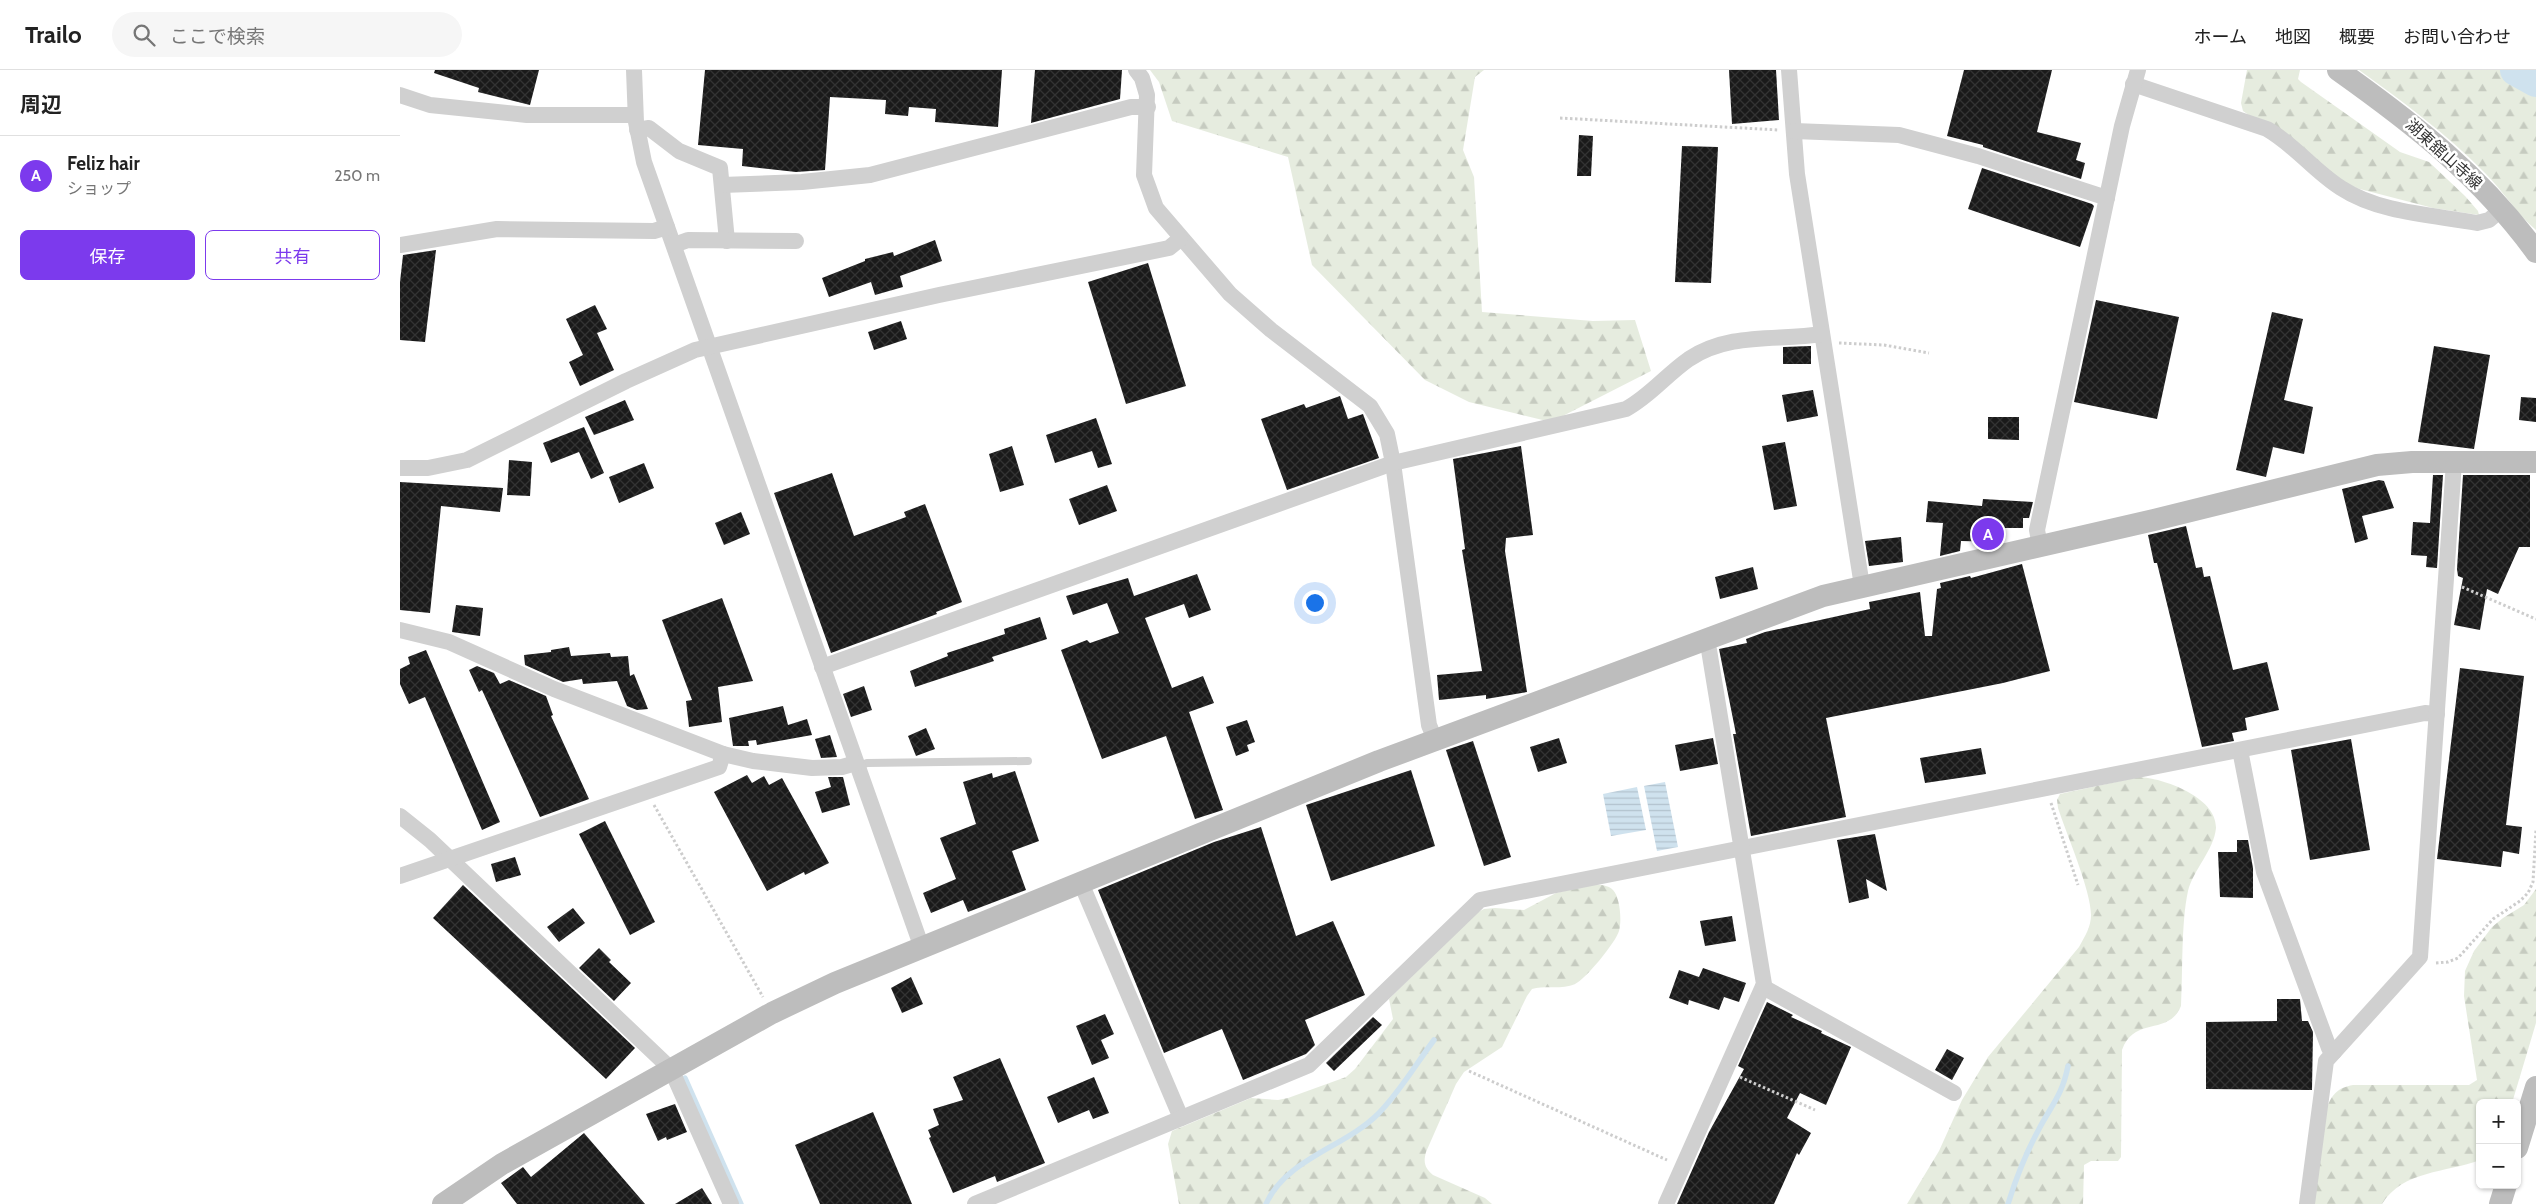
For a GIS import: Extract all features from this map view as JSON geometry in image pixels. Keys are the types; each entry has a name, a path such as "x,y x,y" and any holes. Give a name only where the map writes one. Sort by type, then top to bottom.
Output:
{"street":[{"path":"634,70 636,123 644,162 922,948"},
{"path":"1136,70 1148,95 1144,157 1148,192 1156,208 1180,239 1250,313 1370,406 1387,434 1394,463 1429,724 1435,740"},
{"path":"1789,70 1797,174 1862,586"},
{"name":"湖東舘山寺線","path":"2338,70 2425,134 2452,157 2502,209 2536,252"},
{"path":"2040,546 2037,530 2107,198 2136,77 2267,129 2280,136 2341,189 2374,204 2477,224 2489,220 2502,209"},
{"path":"400,95 430,105 636,123 649,128 680,151 720,168 727,241"},
{"path":"722,185 802,182 870,175 1132,107 1148,107"},
{"path":"1794,131 1899,135 1978,156 2107,198"},
{"path":"400,245 497,229 654,231 667,227"},
{"path":"400,468 428,468 467,460 626,381 695,350 1169,248 1180,239"},
{"path":"674,246 688,240 796,241"},
{"path":"822,666 1394,463 1626,410 1652,392 1689,359 1722,344 1757,338 1823,340"},
{"path":"2307,1204 2326,1061 2419,959 2447,583 2454,462"},
{"path":"443,1204 486,1174 671,1069 772,1013 835,983 1435,740 1807,601 1862,586 2161,518 2360,468 2394,463 2536,462"},
{"path":"400,630 428,636 463,647 563,692 723,754 753,762 812,768 856,765"},
{"path":"1666,1204 1762,987 1742,849 1709,650 1705,639"},
{"path":"975,1204 1309,1065 1480,900 2425,713 2437,714"},
{"path":"2240,750 2264,872 2329,1048 2334,1052"},
{"path":"400,876 718,767 723,754"},
{"path":"400,816 449,859 671,1069 731,1204"},
{"path":"1081,882 1181,1118"},
{"path":"1762,987 1954,1093"},
{"path":"2518,1144 2536,1087"},
{"path":"2500,1204 2505,1189"}],"lane":[{"path":"856,765 867,763 1028,762"}],"path":[{"path":"1560,118 1794,131"},
{"path":"1823,340 1872,344 1928,353"},
{"path":"2447,583 2454,583 2536,619"},
{"path":"2047,788 2078,885"},
{"path":"648,791 704,896 772,1013"},
{"path":"2419,959 2423,962 2436,963 2448,962 2458,958 2493,918 2520,901 2528,893 2533,882 2536,830"},
{"path":"1469,1071 1683,1166"},
{"path":"1725,1071 1815,1110"}],"green space":[{"path":"1150,70 1484,70 1475,77 1463,150 1474,177 1482,312 1593,321 1635,320 1651,371 1551,422 1469,402 1425,380 1312,265 1288,157 1172,121 1159,82"},
{"path":"2247,70 2300,70 2298,79 2301,82 2400,152 2429,162 2465,196 2478,211 2479,215 2433,208 2356,188 2345,183 2243,111 2241,103"},
{"path":"2359,70 2501,70 2536,88 2536,230 2485,173 2455,145 2408,106"},
{"path":"2139,777 2161,781 2187,791 2208,807 2214,817 2216,828 2208,852 2194,875 2188,891 2183,932 2181,1006 2168,1021 2135,1033 2128,1039 2122,1050 2121,1157 2118,1161 2091,1161 2084,1165 2083,1204 1907,1204 1939,1151 1962,1100 1988,1057 2079,947 2089,927 2091,919 2090,904 2083,877 2058,808 2057,800 2060,794"},
{"path":"1594,884 1611,888 1615,893 1620,909 1620,927 1617,936 1593,968 1580,981 1565,987 1532,989 1502,1047 1464,1072 1456,1084 1426,1152 1425,1165 1433,1175 1485,1198 1492,1204 1179,1204 1168,1144 1172,1131 1251,1098 1278,1100 1288,1098 1346,1077 1355,1069 1393,1019 1389,999 1476,913 1484,909 1495,908 1524,910 1556,893"},
{"path":"2536,889 2536,1023 2513,1099 2476,1099 2476,1161 2413,1179 2391,1193 2382,1204 2314,1204 2327,1107 2331,1098 2337,1092 2353,1085 2469,1085 2477,1080 2464,996 2465,971 2474,951 2492,927 2524,905"}],"water":[{"path":"1665,782 1678,847 1657,851 1644,786"},
{"path":"1637,787 1646,830 1611,836 1603,794"}],"building":[{"path":"435,70 539,70 530,105 478,92 479,88 434,73"},
{"path":"705,70 1002,70 998,127 935,122 936,109 909,107 908,116 885,114 886,100 830,97 825,170 796,172 742,166 743,149 698,145"},
{"path":"1035,70 1122,70 1120,99 1031,123"},
{"path":"1729,70 1776,70 1779,120 1732,124"},
{"path":"1964,70 2052,70 2037,132 2081,143 2076,160 2085,163 2081,179 1983,147 1983,145 1947,136"},
{"path":"1579,135 1593,136 1591,176 1577,176"},
{"path":"1682,146 1718,147 1711,283 1675,282"},
{"path":"1982,168 2092,204 2094,206 2080,247 1968,209"},
{"path":"935,240 942,261 900,276 903,287 875,295 871,282 829,297 822,278 865,261 865,259 893,252 894,256"},
{"path":"436,250 425,342 400,340 400,282 403,255"},
{"path":"1148,263 1186,386 1126,404 1088,282"},
{"path":"2096,300 2179,317 2157,419 2074,402"},
{"path":"595,305 607,329 597,333 614,370 580,386 569,362 583,355 566,319"},
{"path":"2272,312 2303,319 2284,400 2313,407 2304,454 2273,447 2266,477 2236,470"},
{"path":"901,321 907,339 874,350 868,332"},
{"path":"1811,346 1811,364 1783,364 1783,347"},
{"path":"2434,346 2490,355 2474,449 2418,442"},
{"path":"1813,390 1818,416 1787,422 1782,395"},
{"path":"1340,396 1348,419 1363,414 1379,458 1287,490 1261,419 1304,404 1306,408"},
{"path":"2521,397 2536,398 2536,422 2519,420"},
{"path":"625,400 634,420 594,435 585,417"},
{"path":"1988,417 2019,417 2019,440 1988,439"},
{"path":"1096,418 1112,464 1098,468 1092,451 1055,463 1046,435"},
{"path":"584,427 604,473 591,479 579,452 551,463 543,443"},
{"path":"1785,442 1797,506 1774,510 1762,446"},
{"path":"1012,446 1024,485 1000,492 989,454"},
{"path":"1521,446 1533,535 1506,538 1505,551 1527,692 1486,699 1486,695 1439,700 1437,675 1482,671 1462,550 1465,549 1453,459"},
{"path":"509,460 532,462 530,496 507,495"},
{"path":"644,463 654,488 619,503 609,477"},
{"path":"832,473 854,536 906,517 904,512 925,504 962,602 936,612 937,614 831,653 774,493"},
{"path":"2433,475 2443,475 2437,568 2426,567 2427,556 2411,555 2413,522 2430,523"},
{"path":"2463,475 2530,475 2530,547 2519,547 2498,594 2487,589 2480,630 2454,625 2463,578 2458,576 2457,569"},
{"path":"2379,480 2384,481 2394,508 2362,516 2368,539 2355,543 2342,489"},
{"path":"400,482 503,488 500,512 441,506 430,613 400,610"},
{"path":"1107,485 1117,511 1079,525 1069,499"},
{"path":"1983,499 2033,502 2029,518 2023,518 2023,528 2001,528 2001,542 1961,541 1960,551 1940,556 1943,523 1926,522 1928,501 1982,506"},
{"path":"741,512 750,534 724,545 715,523"},
{"path":"2186,526 2196,568 2202,567 2204,577 2210,576 2233,670 2267,662 2279,710 2245,718 2247,730 2232,733 2234,741 2202,747 2157,563 2154,563 2148,535"},
{"path":"1901,537 1903,562 1869,566 1865,541"},
{"path":"2022,564 2050,671 2003,683 1826,718 1846,817 1751,836 1733,734 1736,734 1719,649 1747,643 1746,639 1765,632 1870,609 1869,602 1920,592 1925,636 1932,636 1937,589 1941,588 1940,583 1970,576 1971,578"},
{"path":"1753,567 1758,589 1720,599 1715,577"},
{"path":"1197,574 1211,610 1189,618 1184,604 1145,618 1172,688 1203,676 1214,703 1189,712 1223,810 1195,819 1166,736 1102,759 1061,650 1087,640 1090,643 1119,633 1107,603 1073,615 1066,596 1128,578 1134,596"},
{"path":"722,598 753,681 718,687 722,722 689,727 686,701 692,700 662,620"},
{"path":"456,605 483,608 480,636 452,632"},
{"path":"1040,617 1047,639 992,657 994,661 915,687 910,671 948,656 947,653 1005,634 1004,629"},
{"path":"569,647 571,656 610,653 611,657 628,656 630,676 634,674 648,709 637,710 627,706 617,681 583,684 582,679 563,682 525,665 524,655 551,652 551,650"},
{"path":"426,650 500,822 482,830 425,697 409,704 400,684 400,669 410,664 408,657"},
{"path":"477,666 494,673 500,684 509,680 546,696 553,715 551,716 589,799 540,817 482,690 479,692 469,670"},
{"path":"2460,668 2524,676 2506,825 2522,827 2519,854 2503,851 2501,867 2437,859"},
{"path":"864,686 872,710 851,717 843,694"},
{"path":"783,706 788,725 807,719 812,735 757,745 756,740 748,741 749,746 733,746 729,718"},
{"path":"1247,720 1255,742 1247,745 1249,751 1236,756 1226,727"},
{"path":"926,728 935,749 916,756 908,736"},
{"path":"830,735 837,757 821,758 815,739"},
{"path":"1559,738 1567,763 1538,772 1530,747"},
{"path":"1713,738 1718,764 1680,771 1675,745"},
{"path":"2351,739 2370,850 2310,860 2291,750"},
{"path":"1473,741 1511,857 1484,866 1446,750"},
{"path":"1981,748 1986,774 1925,783 1920,758"},
{"path":"1411,770 1435,846 1331,881 1306,805"},
{"path":"1015,771 1039,841 1012,851 1026,890 968,912 963,900 931,913 923,893 956,879 940,838 976,824 963,782 992,773 993,778"},
{"path":"747,775 752,783 764,776 769,785 782,778 829,863 805,875 804,872 767,891 714,792"},
{"path":"828,777 843,777 850,805 822,813 815,792 831,787"},
{"path":"605,821 655,922 630,935 579,834"},
{"path":"1261,827 1296,936 1333,921 1365,995 1305,1020 1315,1045 1306,1054 1243,1080 1222,1029 1164,1053 1098,890 1214,842"},
{"path":"1875,834 1887,891 1866,879 1869,898 1849,903 1837,840"},
{"path":"2237,840 2248,840 2253,868 2253,898 2220,897 2218,852 2237,852"},
{"path":"515,857 521,875 496,882 491,864"},
{"path":"463,885 635,1048 606,1079 433,918"},
{"path":"573,908 585,923 559,942 547,927"},
{"path":"1732,916 1736,941 1705,946 1700,921"},
{"path":"599,948 611,960 609,962 631,983 614,1001 579,968"},
{"path":"1703,968 1746,983 1739,1002 1724,997 1719,1010 1689,1000 1688,1005 1669,998 1679,970 1699,977"},
{"path":"911,977 923,1004 902,1013 891,988"},
{"path":"2277,999 2300,999 2302,1021 2308,1021 2313,1032 2312,1090 2206,1089 2206,1022 2277,1021"},
{"path":"1767,1002 1793,1015 1791,1017 1851,1047 1826,1105 1800,1093 1787,1118 1811,1133 1799,1155 1797,1153 1774,1204 1677,1204 1709,1132 1744,1069 1738,1066"},
{"path":"1105,1014 1114,1034 1101,1040 1109,1058 1092,1065 1076,1026"},
{"path":"1373,1017 1382,1025 1334,1071 1326,1063"},
{"path":"1947,1049 1964,1058 1952,1080 1935,1070"},
{"path":"1000,1058 1045,1163 997,1182 995,1176 953,1193 929,1138 931,1137 928,1130 939,1125 933,1109 963,1100 953,1077"},
{"path":"1094,1077 1109,1113 1093,1119 1089,1110 1058,1123 1047,1097"},
{"path":"675,1104 687,1132 667,1140 666,1137 658,1141 646,1114"},
{"path":"873,1112 912,1204 820,1204 795,1145"},
{"path":"584,1133 645,1204 517,1204 501,1183 523,1167 531,1177"},
{"path":"702,1188 712,1204 675,1204"}],"waterway":[{"path":"2516,70 2536,81"},
{"path":"1266,1204 1275,1189 1287,1176 1317,1154 1349,1136 1378,1114 1400,1088 1434,1040"},
{"path":"2008,1204 2030,1147 2060,1093 2068,1066"},
{"path":"685,1078 741,1204"}],"place":[{"name":"Feliz hair","path":"1988,534"}]}
